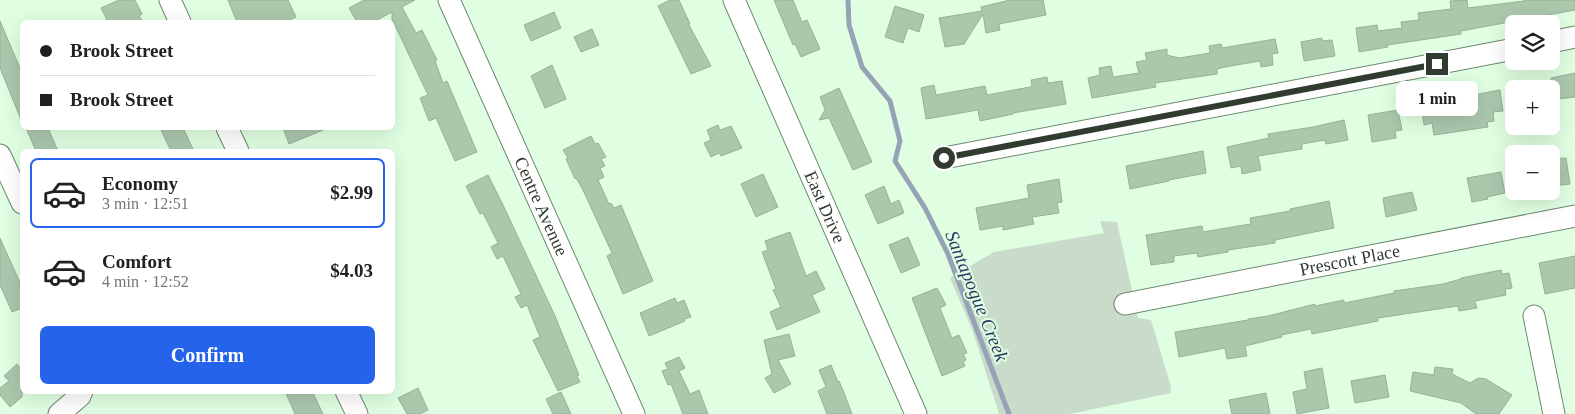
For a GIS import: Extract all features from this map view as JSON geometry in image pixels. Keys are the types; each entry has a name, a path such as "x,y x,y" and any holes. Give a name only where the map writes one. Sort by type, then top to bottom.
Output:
{"street":[{"path":"170,0 179,20"},
{"name":"Centre Avenue","path":"449,0 634,414"},
{"name":"East Drive","path":"734,0 916,414"},
{"path":"1560,40 1575,37"},
{"path":"944,158 1505,51"},
{"path":"229,130 237,149"},
{"path":"0,155 20,199"},
{"name":"Prescott Place","path":"1125,304 1575,216"},
{"path":"1534,316 1554,414"},
{"path":"59,414 81,394"},
{"path":"347,394 357,414"}],"green space":[{"path":"1100,221 1117,222 1138,318 1151,320 1171,387 1171,393 1070,414 999,414 973,332 950,278 994,252 1104,233"}],"building":[{"path":"119,0 135,0 142,14 139,16 142,20 107,20 101,8"},
{"path":"228,0 288,0 296,17 289,20 236,20"},
{"path":"364,0 415,0 402,7 416,33 422,30 437,60 435,61 443,83 447,81 477,152 455,161 436,118 429,121 420,98 428,95 395,25 395,20 392,19 392,12 377,20 356,20 349,8"},
{"path":"670,0 679,0 689,25 711,66 691,74 658,6"},
{"path":"774,0 793,0 802,22 807,20 820,49 801,57 795,44 793,45"},
{"path":"1010,0 1043,0 1046,15 999,24 1000,30 986,33 983,14 964,44 945,47 939,18 982,11 981,7"},
{"path":"1467,0 1468,8 1524,0 1575,0 1575,10 1548,15 1505,15 1505,23 1461,31 1461,34 1387,45 1388,47 1359,52 1356,28 1377,25 1378,31 1402,28 1401,22 1419,20 1418,13 1451,9 1450,1"},
{"path":"895,6 924,15 919,32 908,28 903,43 885,37"},
{"path":"554,12 561,28 531,41 524,25"},
{"path":"0,21 20,68 20,117 0,68"},
{"path":"592,29 599,45 581,52 574,37"},
{"path":"1322,38 1322,41 1332,40 1335,56 1304,61 1301,42"},
{"path":"1275,39 1278,53 1272,54 1273,65 1261,67 1260,61 1225,67 1217,69 1217,74 1155,83 1156,87 1092,98 1088,78 1100,75 1099,68 1111,66 1113,77 1139,73 1136,62 1147,60 1145,53 1167,49 1167,55 1179,58 1210,53 1209,46 1221,44 1222,48"},
{"path":"552,65 566,99 545,108 531,76"},
{"path":"1575,73 1575,97 1560,99 1560,80 1551,80 1551,78"},
{"path":"1047,77 1048,83 1062,81 1066,104 980,121 978,110 926,119 921,88 934,85 936,95 985,86 987,95 1030,87 1032,86 1031,80"},
{"path":"839,88 872,162 853,170 829,118 819,120 825,110 820,97"},
{"path":"1500,90 1503,111 1493,112 1494,121 1487,122 1488,127 1434,135 1432,123 1424,125 1421,105 1473,97 1473,95"},
{"path":"1398,110 1402,130 1395,131 1396,138 1372,142 1368,115"},
{"path":"1344,120 1348,140 1326,144 1325,140 1302,144 1302,149 1258,156 1261,170 1242,174 1241,166 1231,168 1227,147 1269,138 1268,134"},
{"path":"718,125 720,130 731,126 742,148 721,156 719,153 711,157 704,143 711,140 707,130"},
{"path":"27,130 49,130 57,149 35,149"},
{"path":"161,130 184,130 193,149 170,149"},
{"path":"284,130 323,130 289,144"},
{"path":"591,136 595,144 598,143 606,157 601,159 605,166 600,168 604,177 598,180 609,204 611,203 614,208 621,205 653,281 623,294 607,256 612,253 582,188 575,179 566,159 568,158 563,150"},
{"path":"1203,151 1206,173 1130,189 1126,166"},
{"path":"1560,158 1566,158 1570,184 1560,185"},
{"path":"1501,172 1505,193 1472,202 1467,178"},
{"path":"763,174 778,207 756,217 741,184"},
{"path":"488,175 555,316 579,375 577,376 580,382 558,391 533,340 540,337 527,305 521,308 515,297 521,294 503,256 497,259 491,247 498,243 483,213 480,214 466,186"},
{"path":"1059,179 1062,202 1057,203 1059,213 1032,217 1034,224 1003,230 1003,226 980,230 976,208 1029,198 1027,185"},
{"path":"884,186 891,204 899,200 904,213 878,224 865,195"},
{"path":"1412,192 1417,210 1386,217 1383,198"},
{"path":"1329,201 1334,228 1275,240 1275,243 1228,250 1228,252 1198,257 1197,253 1174,256 1174,262 1151,265 1146,235 1202,226 1203,232 1251,224 1250,218 1290,211 1290,209"},
{"path":"790,232 806,276 816,271 825,289 812,295 820,312 777,330 770,312 781,307 773,290 776,289 762,252 768,250 765,241"},
{"path":"908,237 920,265 901,273 889,245"},
{"path":"0,238 20,283 20,309 12,312 0,285"},
{"path":"1575,256 1575,288 1545,294 1539,263"},
{"path":"1501,270 1502,274 1509,273 1512,288 1505,289 1506,295 1475,301 1477,308 1459,311 1458,306 1378,318 1378,321 1312,334 1311,329 1281,335 1282,337 1245,346 1247,356 1227,359 1225,348 1179,357 1175,332 1268,316 1315,304 1315,306 1344,300 1344,303 1394,293 1394,291 1443,284 1461,278"},
{"path":"937,288 946,305 940,308 952,338 959,335 967,353 963,354 966,360 963,362 965,366 942,376 912,298"},
{"path":"675,298 677,303 684,300 691,317 649,336 640,313"},
{"path":"789,334 795,356 778,360 791,384 774,393 765,378 772,374 764,340"},
{"path":"679,357 685,368 679,371 690,394 699,390 708,414 683,414 671,384 668,385 662,371 668,369 665,363"},
{"path":"17,364 20,368 20,394 22,394 22,397 10,407 0,395 0,388 9,381 4,376"},
{"path":"831,365 852,414 827,414 818,391 826,387 819,370"},
{"path":"1435,367 1453,369 1452,374 1470,383 1478,378 1486,379 1512,395 1499,414 1476,414 1461,403 1410,391 1413,372 1434,375"},
{"path":"1322,368 1329,408 1297,414 1293,392 1307,389 1304,372"},
{"path":"1385,375 1389,397 1355,403 1351,381"},
{"path":"418,388 428,410 420,414 407,414 398,398"},
{"path":"561,392 571,414 553,414 546,399"},
{"path":"1266,393 1270,414 1232,414 1229,400"},
{"path":"286,394 313,394 323,414 295,414"}],"waterway":[{"name":"Santapogue Creek","path":"848,0 849,25 862,67 890,101 900,141 895,161 925,208 948,254 1009,414"}],"route":[{"path":"944,158 1437,64"}]}
